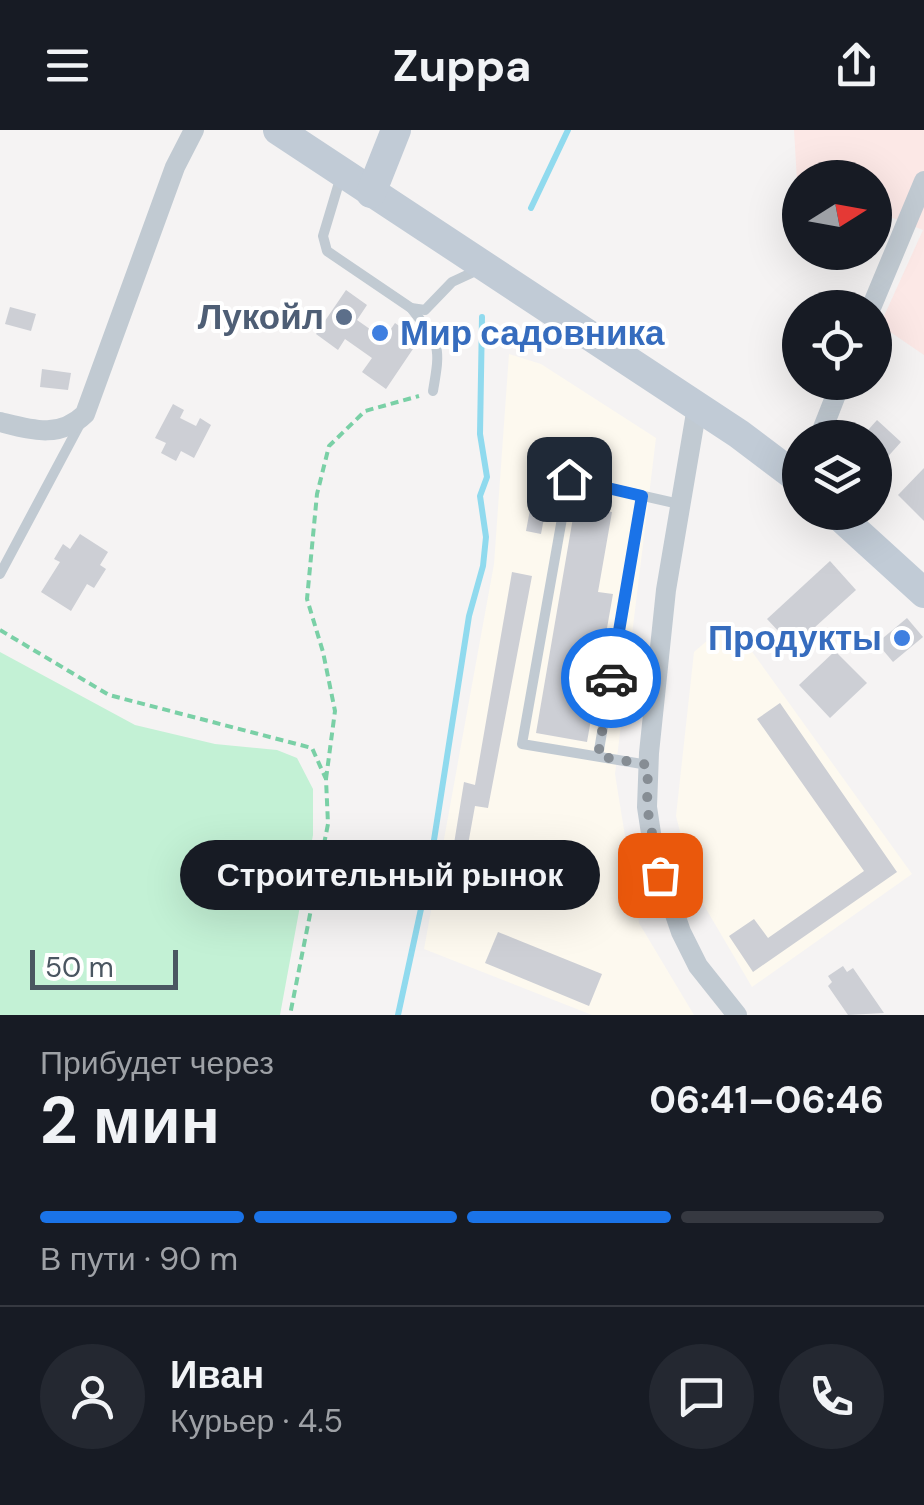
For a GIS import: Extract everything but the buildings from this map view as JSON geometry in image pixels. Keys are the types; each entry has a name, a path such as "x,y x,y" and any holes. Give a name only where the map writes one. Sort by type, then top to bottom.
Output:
{"main road":[{"path":"278,130 782,467"},
{"path":"371,193 396,130"},
{"path":"856,530 924,593"}],"street":[{"path":"0,422 46,433 66,428 86,414 175,167 194,130"},
{"path":"879,290 924,181"},
{"path":"697,407 666,590 647,807 667,897 698,966 737,1015"}],"lane":[{"path":"342,175 323,236 327,251 411,308 437,341 439,358 434,391"},
{"path":"411,308 425,310 452,282 485,267"},
{"path":"0,574 86,414"},
{"path":"648,765 522,744 569,479 680,504"},
{"path":"598,756 642,496"}],"path":[{"path":"290,1015 328,824 326,779 334,710 307,598 317,494 329,446 365,410 434,391"},
{"path":"0,630 109,695 312,748 326,779"}],"shaded area":[{"path":"794,130 924,130 924,355 892,333 892,298 923,230 892,218 892,160 796,160"},
{"path":"509,354 541,364 656,438 615,774 639,923 694,1015 592,1015 424,949 494,564"},
{"path":"730,621 912,874 752,987 695,890 676,816 694,652"}],"green space":[{"path":"0,652 135,725 215,744 277,750 297,758 313,789 313,835 280,1015 0,1015"}],"waterway":[{"path":"531,208 568,130"},
{"path":"398,1015 429,872 469,616 483,566 486,537 480,496 487,477 480,434 482,317"}],"way so far":[{"path":"611,678 598,756 648,765 647,807 660,875"}],"place":[{"name":"Лукойл","path":"344,317"},
{"name":"Мир садовника","path":"380,333"},
{"name":"Продукты","path":"902,638"},
{"name":"Строительный рынок","path":"660,875"}],"route":[{"path":"569,479 642,496 611,678"}]}
